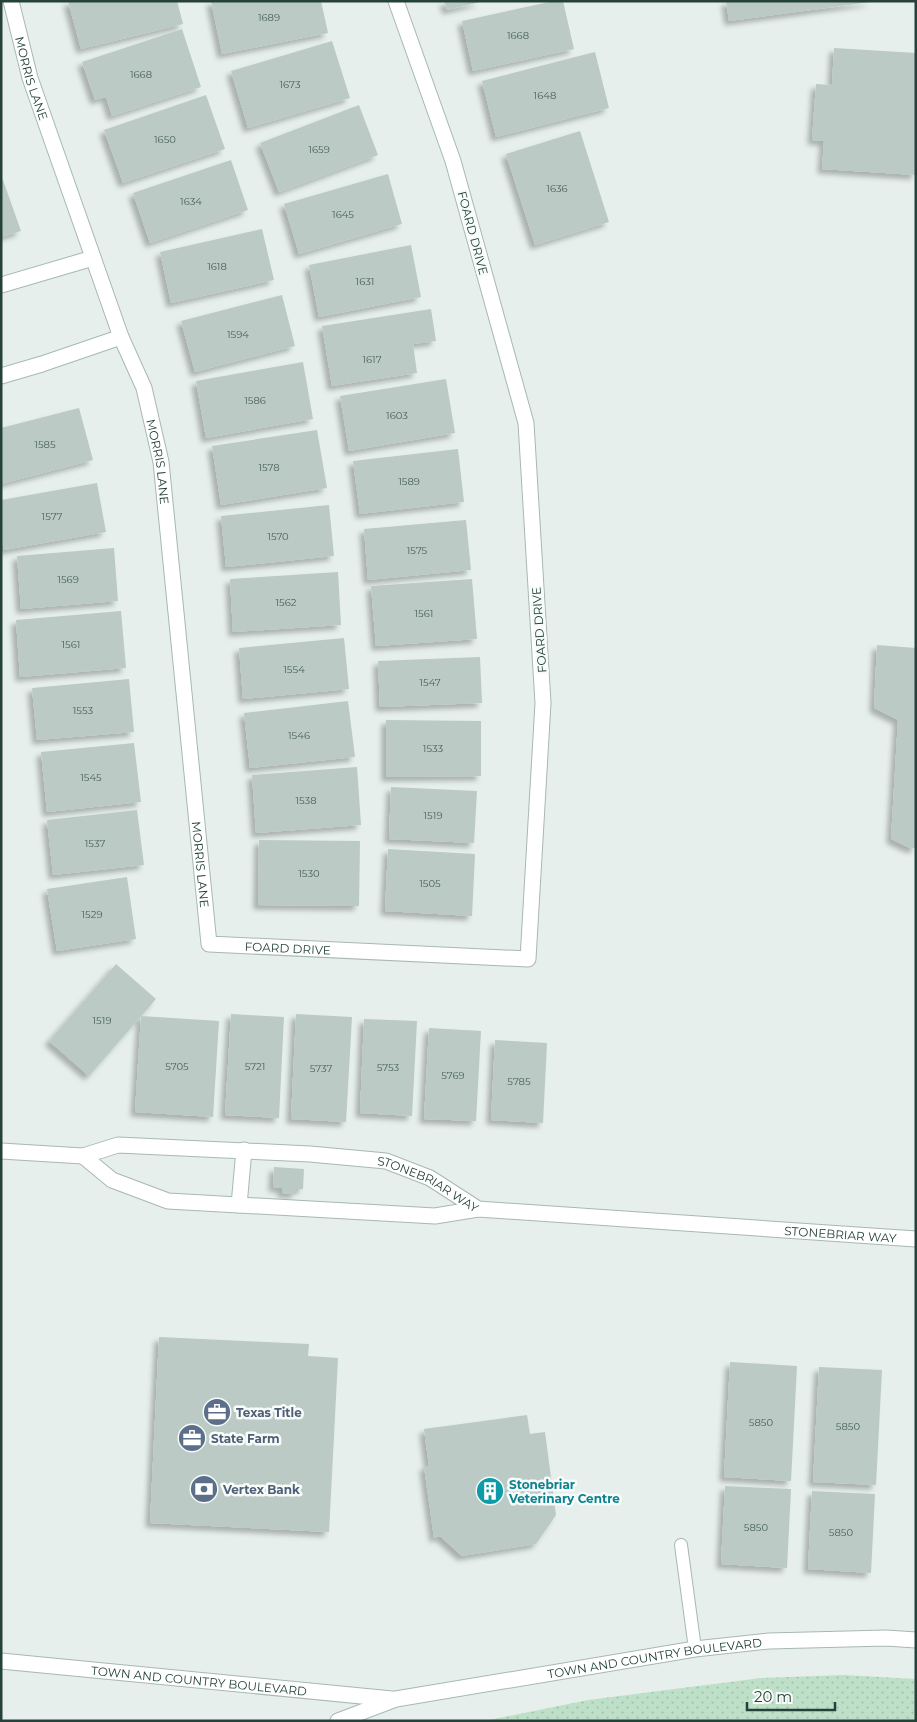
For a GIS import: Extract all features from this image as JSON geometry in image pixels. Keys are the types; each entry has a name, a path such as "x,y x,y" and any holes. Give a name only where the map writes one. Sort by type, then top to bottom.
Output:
{"street":[{"name":"MORRIS LANE","path":"10,1 30,78 121,336 144,388 161,462 208,944"},
{"name":"FOARD DRIVE","path":"208,944 528,959 543,703 526,423 454,161 396,1"},
{"path":"1,285 93,258"},
{"path":"1,376 42,364 121,336"},
{"name":"STONEBRIAR WAY","path":"1,1151 83,1156 118,1145 244,1150 386,1161 430,1178 478,1209 916,1239"},
{"path":"239,1205 244,1150"},
{"path":"83,1156 112,1180 168,1201 435,1216 478,1209"},
{"name":"TOWN AND COUNTRY BOULEVARD","path":"338,1721 396,1699 696,1649 769,1641 886,1638 916,1640"},
{"name":"TOWN AND COUNTRY BOULEVARD","path":"1,1662 396,1699"}],"lane":[{"path":"680,1545 696,1649"}],"green space":[{"path":"844,1675 916,1679 916,1721 484,1721 588,1700 761,1678"}],"building":[{"path":"68,1 177,1 183,24 81,49"},
{"path":"211,1 321,1 328,33 222,54"},
{"path":"444,1 480,1 480,2 447,10"},
{"path":"554,1 563,1 574,49 473,71 462,21"},
{"path":"726,1 871,1 871,2 729,21"},
{"path":"182,29 201,87 112,116 106,97 95,100 82,62"},
{"path":"332,41 350,98 248,128 231,71"},
{"path":"834,48 916,53 916,175 822,169 824,141 812,140 816,84 832,85"},
{"path":"595,52 609,108 496,137 482,81"},
{"path":"206,95 225,149 123,183 104,130"},
{"path":"359,105 378,155 279,192 260,143"},
{"path":"580,131 609,222 535,245 506,154"},
{"path":"231,160 248,210 150,243 133,193"},
{"path":"388,174 402,224 299,254 284,204"},
{"path":"1,180 3,180 21,231 1,237"},
{"path":"262,229 274,280 171,303 160,252"},
{"path":"411,245 421,297 319,317 309,265"},
{"path":"282,295 295,346 195,372 181,321"},
{"path":"431,309 436,341 413,344 417,373 332,386 322,326"},
{"path":"303,362 313,419 206,438 196,381"},
{"path":"446,379 455,433 349,451 340,396"},
{"path":"79,408 93,460 1,484 1,428"},
{"path":"317,430 327,488 221,505 212,446"},
{"path":"458,449 464,502 360,514 353,461"},
{"path":"97,483 106,532 4,550 1,536 1,500"},
{"path":"329,505 334,556 226,567 221,516"},
{"path":"466,520 471,570 368,580 364,529"},
{"path":"114,548 118,601 21,609 17,556"},
{"path":"338,572 341,625 233,632 230,579"},
{"path":"472,579 477,639 376,646 371,586"},
{"path":"121,611 126,668 20,677 16,620"},
{"path":"344,638 349,689 243,699 239,648"},
{"path":"877,645 916,648 916,848 910,848 891,839 898,720 874,708"},
{"path":"480,657 482,703 380,707 378,661"},
{"path":"129,679 134,732 37,740 32,688"},
{"path":"348,701 355,757 250,768 244,713"},
{"path":"386,720 481,721 481,776 386,777"},
{"path":"134,743 141,802 47,812 41,752"},
{"path":"357,767 361,825 256,833 252,775"},
{"path":"391,787 477,791 474,843 389,839"},
{"path":"137,810 144,865 53,875 47,820"},
{"path":"259,840 360,841 359,906 258,905"},
{"path":"388,849 475,854 472,916 385,911"},
{"path":"127,877 136,939 57,951 47,889"},
{"path":"116,964 156,999 89,1076 49,1041"},
{"path":"231,1014 284,1017 279,1118 225,1115"},
{"path":"296,1014 352,1017 346,1122 291,1119"},
{"path":"141,1016 219,1021 213,1117 135,1112"},
{"path":"364,1019 417,1021 412,1116 360,1113"},
{"path":"429,1028 481,1031 476,1121 424,1119"},
{"path":"495,1040 547,1043 543,1123 491,1120"},
{"path":"274,1167 304,1169 303,1189 296,1189 296,1194 282,1193 282,1188 273,1187"},
{"path":"159,1337 309,1344 308,1356 338,1358 329,1532 150,1523"},
{"path":"730,1362 797,1366 791,1481 724,1477"},
{"path":"819,1367 882,1370 876,1485 813,1482"},
{"name":"Stonebriar Veterinary Centre","path":"527,1415 530,1434 545,1432 556,1515 536,1544 462,1556 440,1536 434,1538 424,1466 429,1466 424,1429"},
{"path":"725,1486 791,1489 787,1568 721,1564"},
{"path":"812,1491 875,1494 871,1573 808,1569"}],"place":[{"name":"Texas Title","path":"217,1412"},
{"name":"State Farm","path":"192,1438"},
{"name":"Vertex Bank","path":"204,1489"},
{"name":"Stonebriar Veterinary Centre","path":"490,1491"}]}
